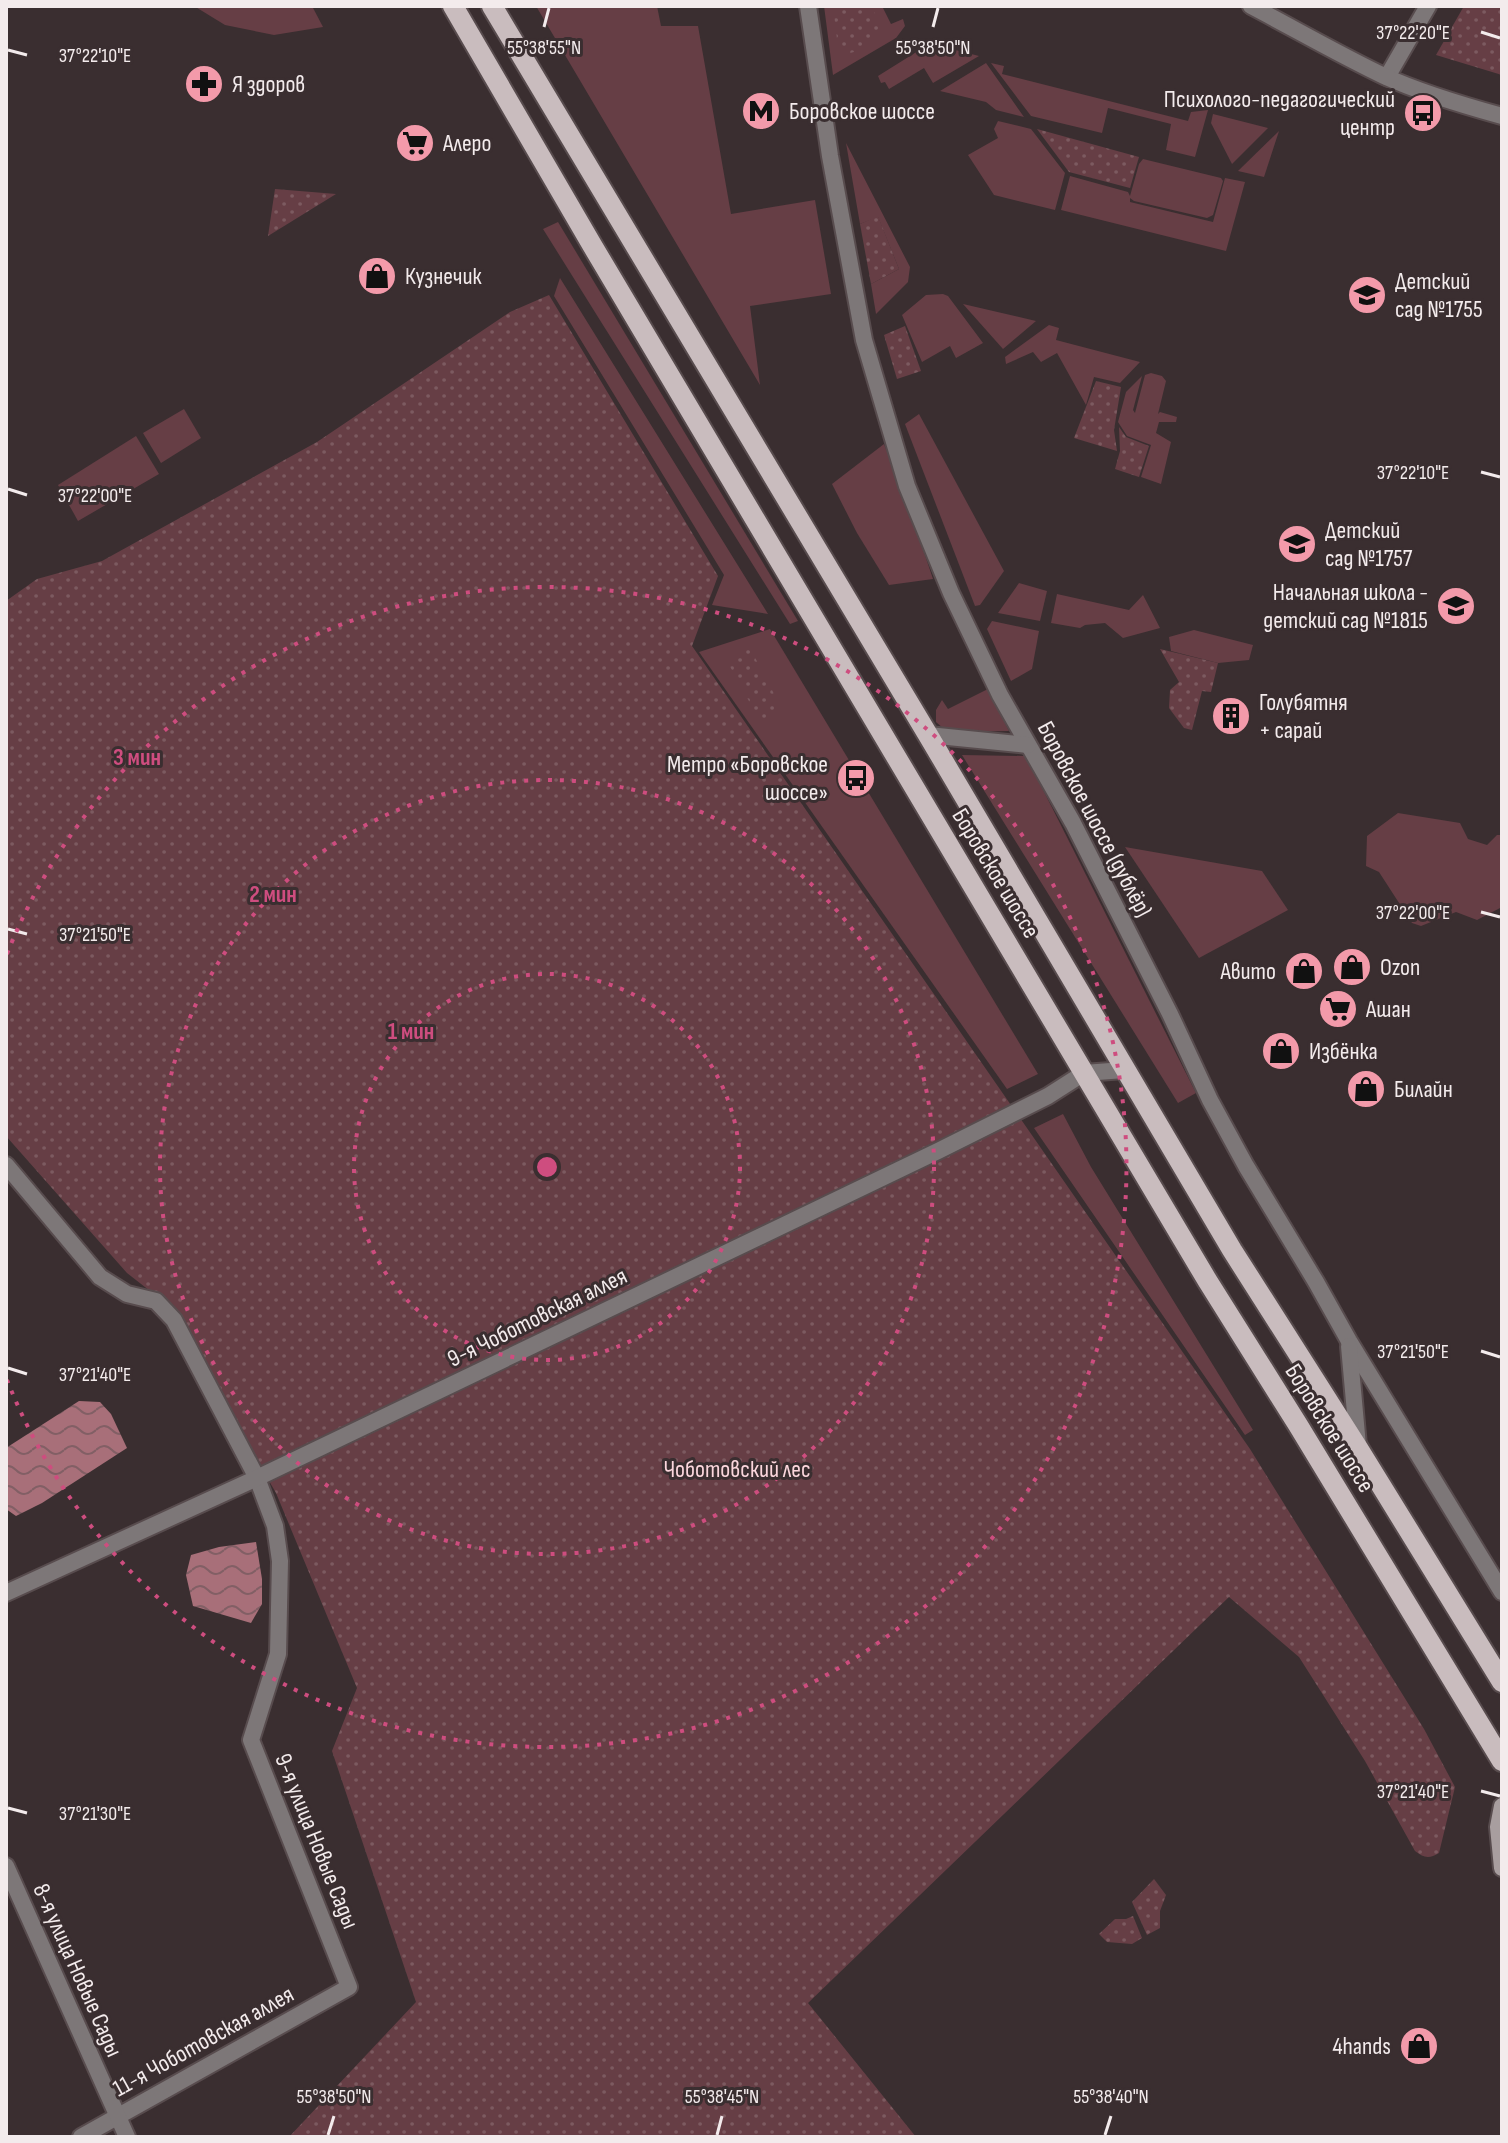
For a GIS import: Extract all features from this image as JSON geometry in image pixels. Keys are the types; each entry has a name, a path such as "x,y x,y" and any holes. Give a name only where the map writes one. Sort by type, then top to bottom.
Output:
{"main road":[{"name":"Боровское шоссе","path":"453,6 1207,1280 1502,1761"},
{"name":"Боровское шоссе","path":"492,6 1232,1250 1502,1682"},
{"path":"1502,1806 1498,1827 1502,1868"}],"street":[{"name":"Боровское шоссе (дублёр)","path":"808,6 830,156 864,340 907,486 951,593 1000,695 1073,823 1210,1100 1246,1166 1502,1592"},
{"path":"1251,6 1309,39 1387,77 1502,116"},
{"path":"1387,77 1428,6"},
{"path":"928,735 1028,745"},
{"path":"1084,1073 1124,1070"},
{"name":"9-я Чоботовская аллея","path":"6,1593 257,1478 938,1151 1048,1096 1084,1073"},
{"name":"9-я улица Новые Сады","path":"6,1165 100,1277 127,1294 156,1301 174,1320 257,1478 275,1526 280,1561 278,1654 251,1740 349,1987"},
{"path":"1349,1341 1358,1448"},
{"name":"8-я улица Новые Сады","path":"6,1866 127,2137"},
{"name":"11-я Чоботовская аллея","path":"81,2137 349,1987"}],"green space":[{"path":"194,6 312,6 323,27 274,35 225,25"},
{"path":"536,6 657,6 661,26 698,26 731,214 815,200 831,294 750,306 760,385"},
{"path":"824,6 882,6 891,24 903,19 905,26 896,38 833,75"},
{"path":"833,6 871,6 882,27 865,49 839,56"},
{"path":"1464,6 1502,6 1502,75 1436,55"},
{"path":"932,44 979,56 933,83 924,68 889,89 885,82 881,83 878,76"},
{"path":"986,63 1024,117 996,110 986,102 940,91"},
{"path":"991,63 1004,66 1002,74 1188,121 1191,112 1208,110 1195,157 1166,150 1171,124 1108,108 1102,133 1031,116"},
{"path":"1213,114 1268,128 1232,164 1211,123"},
{"path":"998,121 1031,129 1065,173 1055,210 994,195 968,155 998,138 994,129"},
{"path":"1037,129 1139,157 1130,188 1069,172"},
{"path":"1279,131 1264,177 1238,171"},
{"path":"846,143 910,267 908,282 876,314 871,284 899,269 878,217 860,224"},
{"path":"1143,159 1221,178 1223,181 1213,215 1207,218 1130,198 1130,202 1213,222 1225,178 1245,182 1226,251 1061,210 1070,176 1128,192 1130,196"},
{"path":"275,189 336,194 268,236"},
{"path":"878,216 899,269 871,284 860,224"},
{"path":"558,222 798,621 790,624 543,229"},
{"path":"560,278 768,614 712,605 724,575 554,296"},
{"name":"Чоботовский лес","path":"549,295 718,576 692,646 1250,1449 1424,1729 1455,1787 1439,1853 1429,1857 1421,1855 1415,1851 1365,1761 1299,1657 1229,1597 808,2003 916,2137 289,2137 416,2002 332,1751 357,1688 276,1493 168,1305 127,1273 6,1136 6,601 37,579 102,561 317,442 510,312"},
{"path":"926,295 948,296 983,343 956,358 950,346 922,362 902,315"},
{"path":"963,304 1036,321 1003,349"},
{"path":"1049,325 1059,328 1056,340 1140,362 1120,383 1094,377 1086,405 1057,353 1041,362 1033,352 1006,364 1005,357"},
{"path":"905,326 921,371 897,379 884,335"},
{"path":"1145,375 1162,376 1166,381 1158,414 1177,417 1176,422 1159,422 1156,433 1171,442 1161,484 1141,477 1151,445 1127,436 1118,422 1126,392 1142,376 1133,410 1135,413"},
{"path":"1096,381 1121,387 1114,430 1117,451 1074,438"},
{"path":"184,409 201,438 161,463 143,433"},
{"path":"919,414 1004,571 980,605 975,606 905,424"},
{"path":"1119,427 1126,437 1149,446 1139,477 1115,469 1120,451"},
{"path":"136,436 159,474 78,521 58,485"},
{"path":"884,444 933,579 889,585 832,484"},
{"path":"1019,583 1047,591 1040,621 998,613"},
{"path":"1057,594 1129,610 1143,595 1160,628 1123,638 1105,623 1080,628 1051,623"},
{"path":"992,621 1039,631 1032,669 1011,681 987,629"},
{"path":"770,629 1038,1074 1007,1089 699,652"},
{"path":"1194,630 1253,645 1249,660 1218,663 1171,651 1169,637"},
{"path":"750,648 783,711 761,723 727,661"},
{"path":"1160,649 1218,663 1211,692 1202,691 1192,730 1184,728 1169,708 1170,690 1179,682"},
{"path":"988,689 1009,731 952,732 936,722 936,710 942,700 948,709"},
{"path":"962,755 1026,756 1196,1093 1178,1103"},
{"path":"1398,813 1460,823 1468,839 1487,845 1497,835 1502,835 1502,907 1477,920 1456,912 1421,926 1412,923 1379,872 1366,866 1367,836"},
{"path":"1125,847 1262,871 1288,910 1199,958"},
{"path":"1063,1114 1091,1167 1253,1430 1245,1435 1034,1128"},
{"path":"1154,1879 1166,1895 1160,1911 1160,1928 1147,1935 1132,1902"},
{"path":"1133,1916 1142,1938 1132,1944 1107,1942 1099,1934 1115,1919"}],"water":[{"path":"79,1401 100,1402 111,1414 127,1448 42,1503 16,1516 6,1509 6,1448"},
{"path":"256,1542 262,1579 262,1604 251,1623 193,1606 186,1575 191,1555"}],"place":[{"name":"Я здоров","path":"204,84"},
{"name":"Боровское шоссе","path":"761,111"},
{"name":"Психолого-педагогический центр","path":"1423,113"},
{"name":"Алеро","path":"415,143"},
{"name":"Кузнечик","path":"377,276"},
{"name":"Детский сад №1755","path":"1367,295"},
{"name":"Детский сад №1757","path":"1297,544"},
{"name":"Начальная школа - детский сад №1815","path":"1456,606"},
{"name":"Голубятня + сарай","path":"1231,716"},
{"name":"Метро «Боровское шоссе»","path":"856,778"},
{"name":"Ozon","path":"1352,967"},
{"name":"Авито","path":"1304,971"},
{"name":"Ашан","path":"1338,1009"},
{"name":"Избёнка","path":"1281,1051"},
{"name":"Билайн","path":"1366,1089"},
{"name":"4hands","path":"1419,2046"}]}
